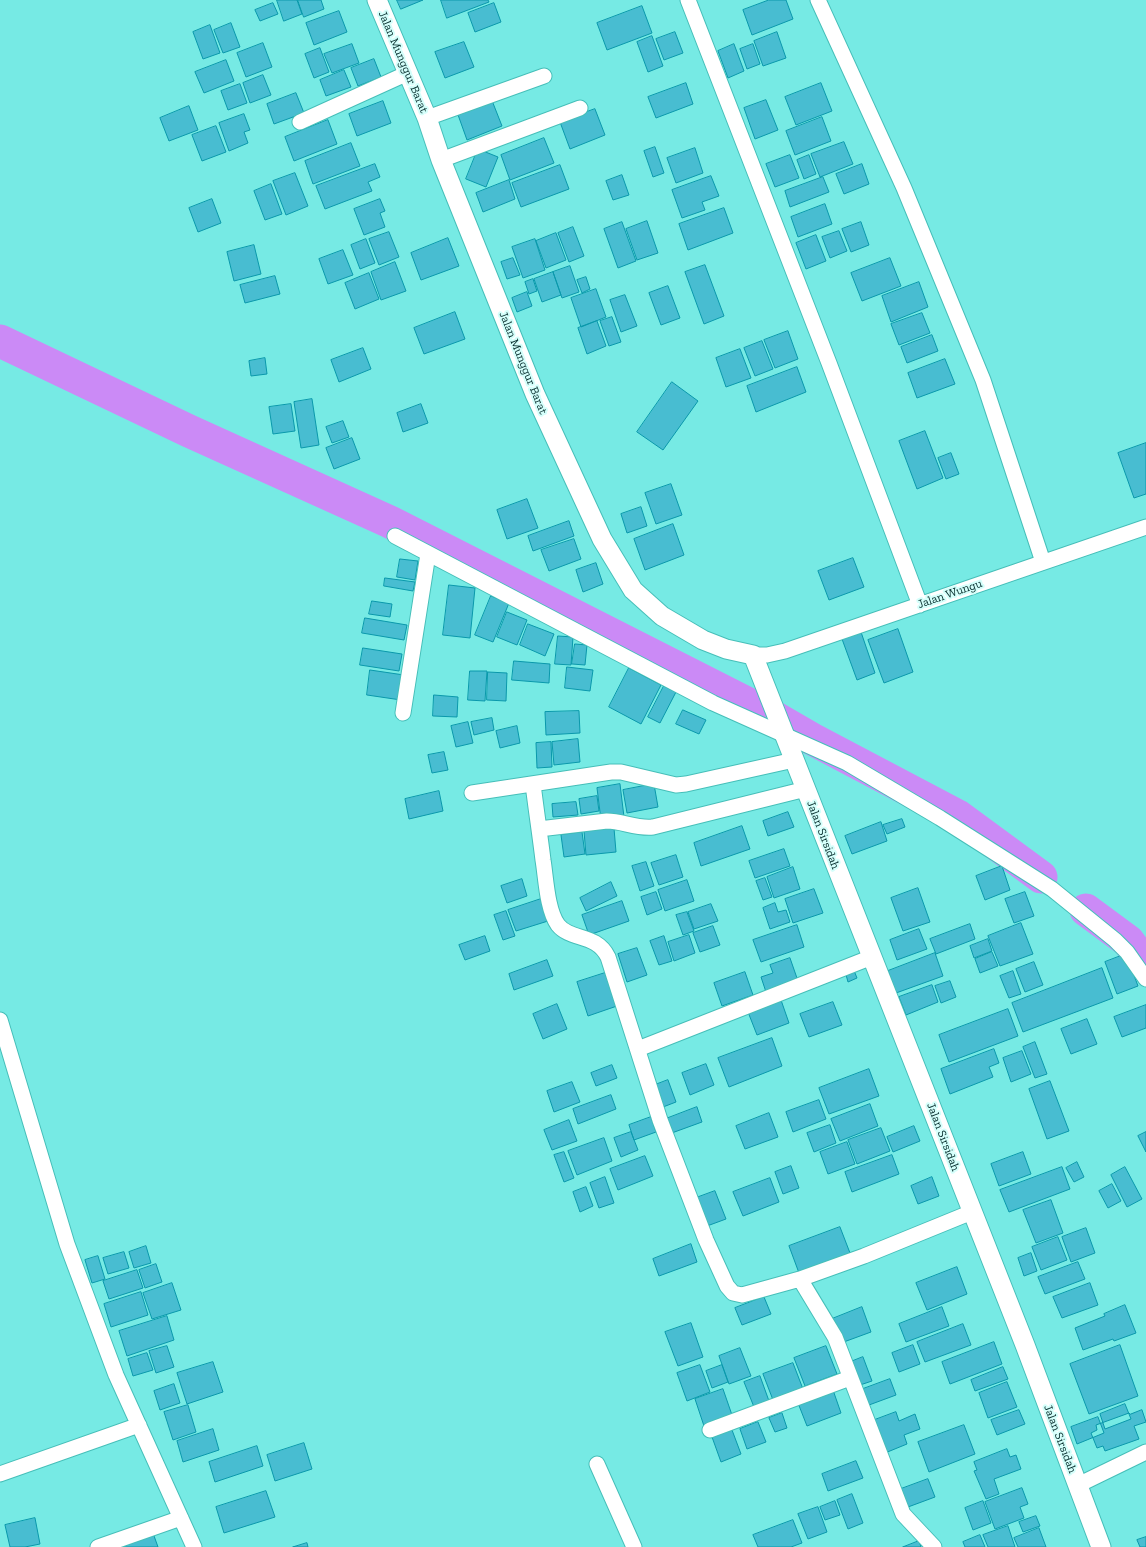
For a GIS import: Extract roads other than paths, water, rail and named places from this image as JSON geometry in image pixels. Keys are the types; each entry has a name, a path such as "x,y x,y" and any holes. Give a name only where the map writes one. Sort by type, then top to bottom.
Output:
{"street":[{"name":"Jalan Munggur Barat","path":"377,0 427,118 441,160 535,394 602,539 618,567 633,590 662,616 703,640 732,650 753,655"},
{"path":"688,0 832,370 920,605"},
{"path":"818,0 904,188 983,380 1043,562"},
{"path":"300,122 408,73"},
{"path":"427,118 544,76"},
{"path":"441,160 580,108"},
{"name":"Jalan Wungu","path":"753,655 767,655 785,651 1146,527"},
{"path":"395,536 713,703 783,731 847,763 940,818 1052,889 1115,940 1127,952 1146,979"},
{"path":"403,714 428,554"},
{"name":"Jalan Sirsidah","path":"753,655 972,1212 1101,1547"},
{"path":"472,793 611,772 621,772 667,784 686,784 794,760"},
{"path":"533,784 548,894 554,918 559,926 564,930 596,943 606,952 660,1120 706,1240 727,1286 733,1293 742,1294 800,1279 864,1256 972,1212"},
{"path":"539,829 607,821 616,821 646,828 806,789"},
{"path":"638,1048 872,957"},
{"path":"0,1020 67,1244 116,1375 194,1547"},
{"path":"800,1279 835,1337 902,1514 934,1547"},
{"path":"710,1430 850,1378"},
{"path":"0,1474 139,1425"},
{"path":"1078,1485 1146,1452"},
{"path":"597,1464 634,1547"},
{"path":"98,1547 181,1518"}],"waterway":[{"path":"0,341 189,431 390,522 774,717 812,739 958,816 1041,877"},
{"path":"1086,910 1128,941 1146,965"}]}
